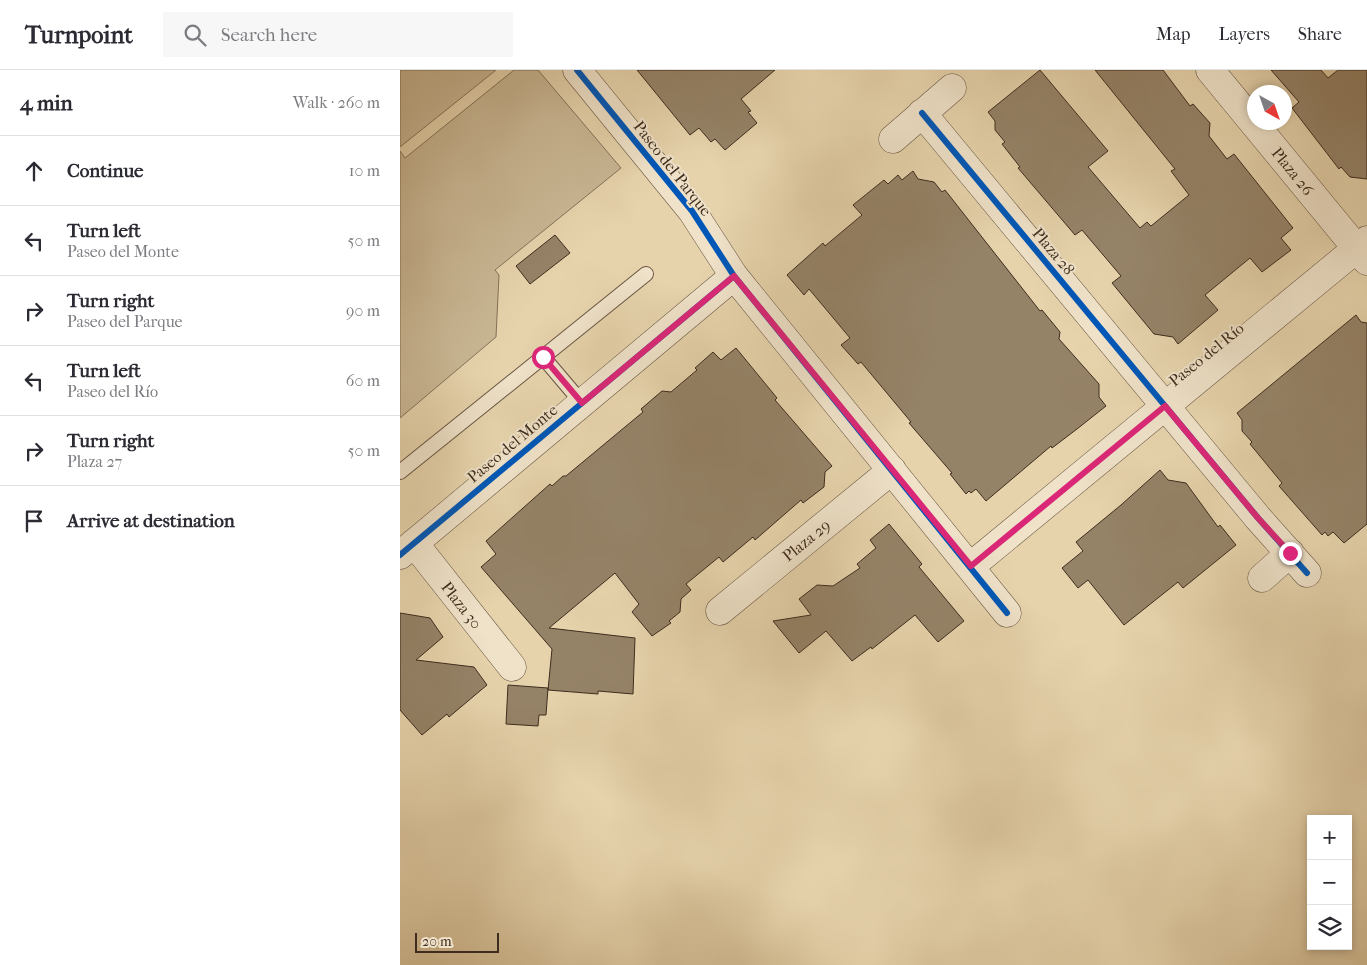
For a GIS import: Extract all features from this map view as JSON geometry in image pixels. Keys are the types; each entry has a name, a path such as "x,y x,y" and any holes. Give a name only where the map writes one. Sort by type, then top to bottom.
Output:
{"street":[{"name":"Paseo del Parque","path":"577,70 692,211 734,276 971,566 1007,613"},
{"name":"Plaza 26","path":"1210,70 1364,250"},
{"path":"893,139 952,88"},
{"name":"Plaza 28","path":"922,113 1258,518 1299,563 1262,578"},
{"name":"Paseo del Río","path":"971,566 1165,406 1364,250"},
{"name":"Paseo del Monte","path":"407,549 734,276"},
{"name":"Plaza 29","path":"720,611 892,470"},
{"name":"Plaza 30","path":"407,549 512,667"}],"lane":[{"path":"400,472 646,274"},
{"path":"543,357 582,403"}],"shaded area":[{"path":"400,70 496,70 400,147"},
{"path":"514,70 538,70 621,168 495,270 499,275 496,337 400,418 400,151 405,158"}],"building":[{"path":"637,70 775,70 741,99 751,111 748,112 757,123 725,150 715,139 711,142 699,128 690,135"},
{"path":"1040,70 1108,151 1088,167 1140,228 1147,222 1151,226 1189,195 1171,171 1175,169 1095,70 1163,70 1190,106 1193,104 1210,123 1209,136 1227,159 1234,154 1293,228 1281,238 1291,250 1262,272 1250,258 1205,295 1218,310 1178,344 1173,337 1154,334 1112,283 1121,276 1082,230 1075,235 1018,168 1020,167 1002,144 1005,142 995,130 995,121 988,112"},
{"path":"1271,70 1321,70 1328,78 1338,70 1367,70 1367,179 1350,177 1341,167 1339,169 1292,108 1299,102 1292,94 1292,85 1284,85"},
{"path":"913,171 918,179 934,182 942,192 945,190 1040,311 1042,310 1060,332 1059,339 1099,384 1099,397 1106,406 1052,448 1051,446 986,501 976,489 966,494 950,474 952,473 909,423 911,422 861,362 858,364 841,345 850,338 809,289 804,295 787,275 823,243 825,246 862,215 853,205 884,180 888,184 898,175 902,180"},
{"path":"555,235 570,253 530,284 516,266"},
{"path":"1356,315 1361,322 1367,323 1367,524 1344,543 1333,532 1328,536 1325,532 1322,535 1279,486 1282,483 1250,444 1252,442 1242,431 1242,420 1237,413"},
{"path":"736,348 777,398 775,400 832,466 825,472 824,487 803,503 801,500 755,540 753,537 723,562 719,557 686,584 691,590 681,599 680,612 669,621 671,623 652,636 632,612 639,604 615,573 549,628 635,638 633,694 598,691 598,694 548,690 552,649 481,567 496,554 486,541 550,484 552,486 563,476 566,476 643,412 641,409 662,391 671,392 697,370 695,368 713,352 721,360"},
{"path":"1160,470 1168,480 1186,483 1218,527 1220,525 1236,545 1183,588 1178,582 1124,625 1088,580 1078,588 1062,568 1083,551 1076,542"},
{"path":"889,524 922,564 919,567 964,621 938,642 915,615 872,649 871,647 852,661 826,631 799,653 773,621 811,615 799,599 817,585 833,586 860,568 857,564 876,548 870,540"},
{"path":"400,613 430,618 443,637 416,660 474,667 487,685 449,717 447,714 422,735 400,710"},
{"path":"508,685 548,688 546,715 539,715 538,726 506,724"}],"cycle path":[{"path":"577,70 692,211 734,276 1007,613"},
{"path":"922,113 1258,518 1307,573"},
{"path":"400,555 734,276"}],"route":[{"path":"543,357 582,403 734,276 971,566 1165,406 1258,518 1290,553"}]}
